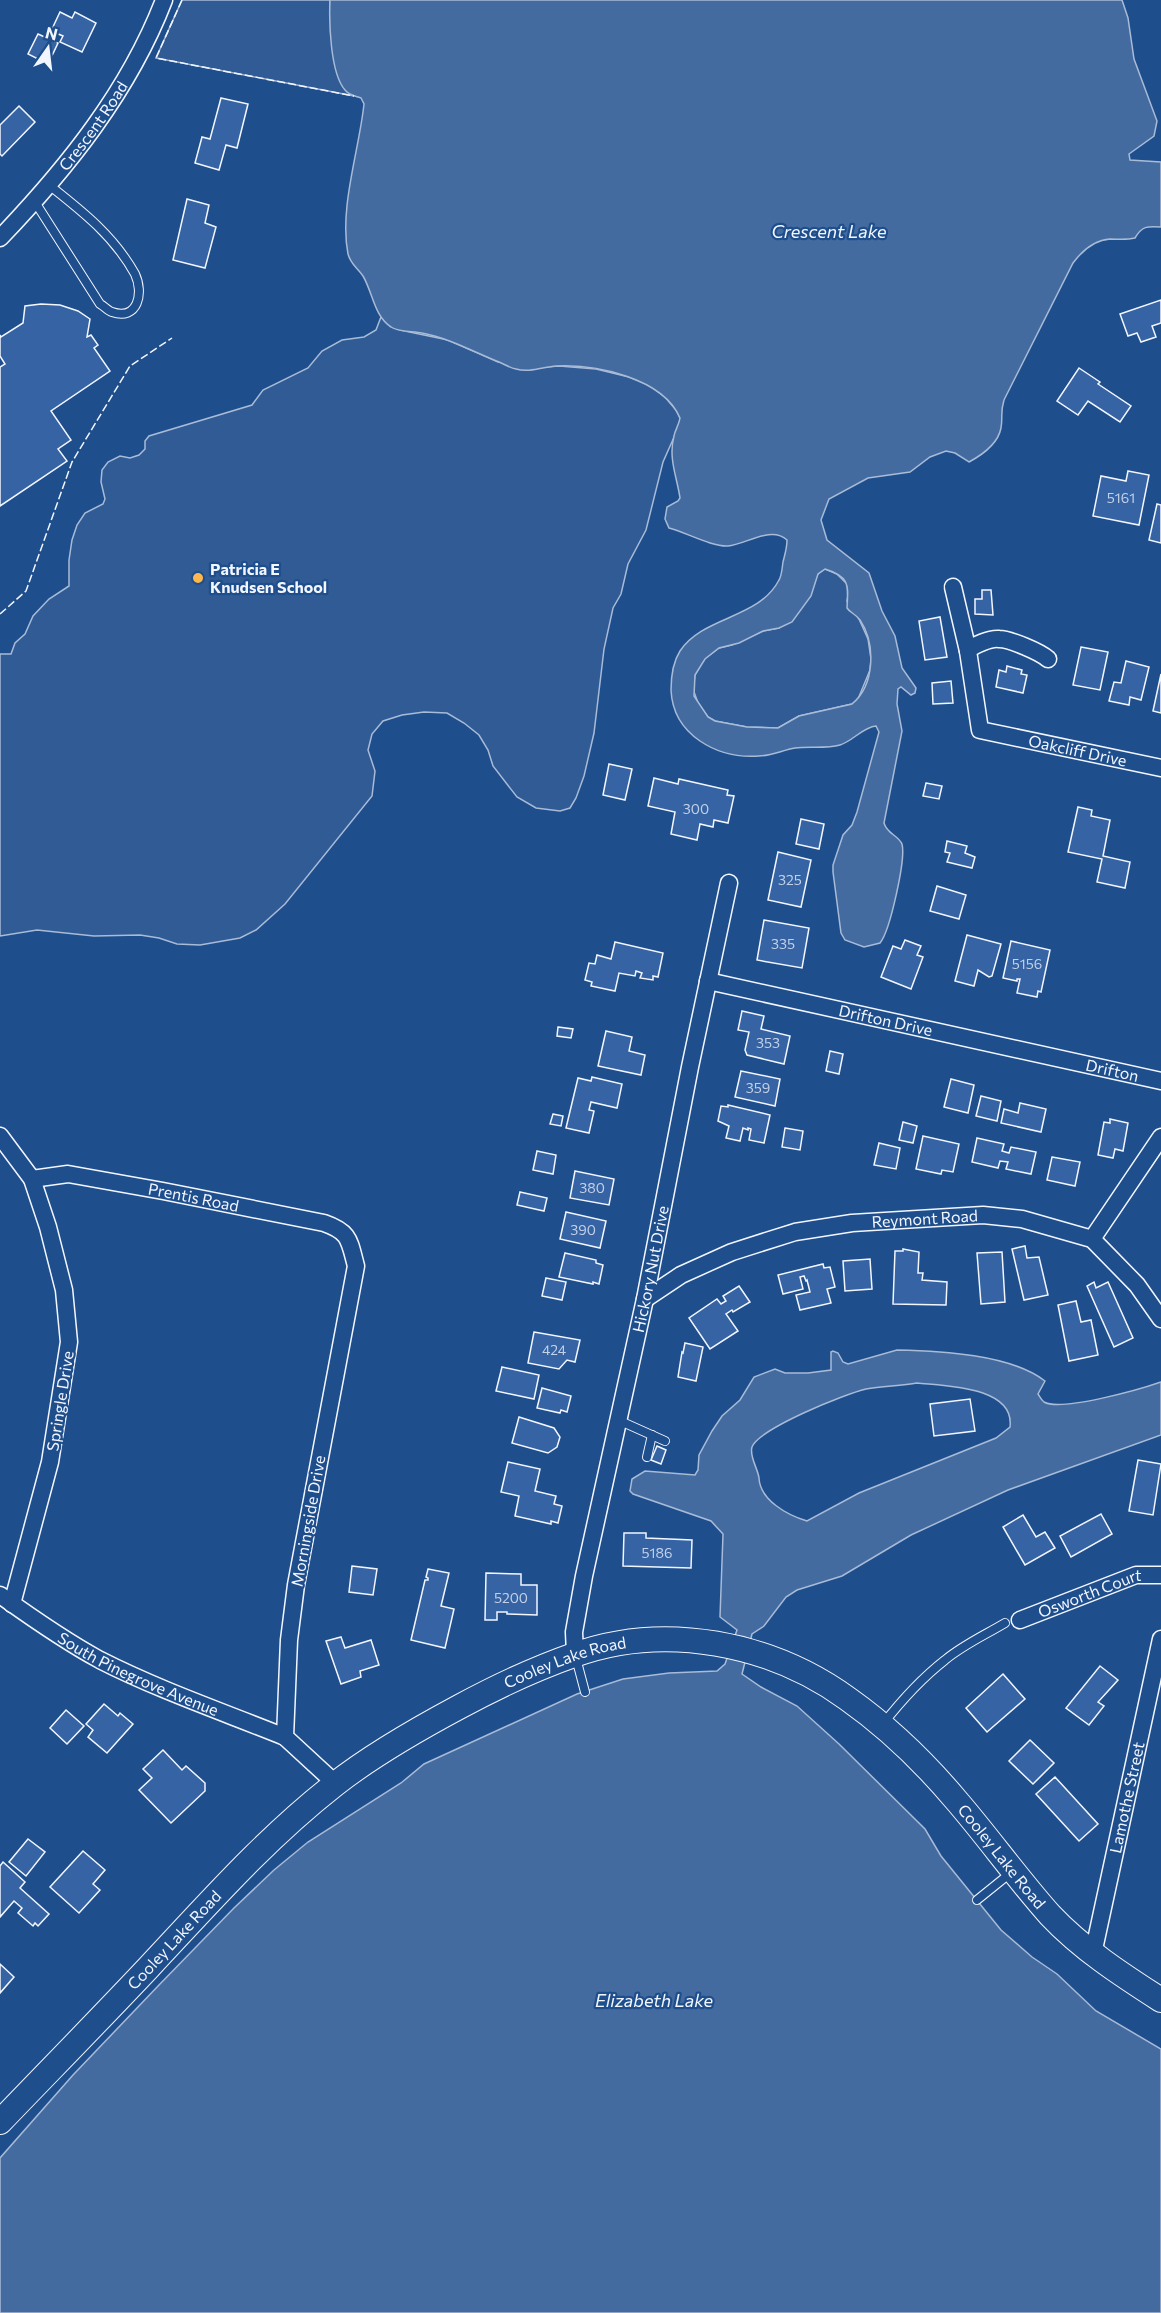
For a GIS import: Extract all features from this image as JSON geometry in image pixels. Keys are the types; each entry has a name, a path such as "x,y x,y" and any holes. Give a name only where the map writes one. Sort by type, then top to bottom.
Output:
{"main road":[{"name":"Cooley Lake Road","path":"0,2122 214,1896 284,1827 336,1784 435,1720 497,1687 575,1654 642,1640 682,1639 721,1644 755,1652 804,1671 845,1696 913,1753 956,1800 1052,1917 1093,1954 1161,2000"}],"street":[{"name":"Crescent Road","path":"0,238 35,202 101,120 134,63 164,0"},
{"path":"953,587 968,651"},
{"path":"968,651 971,647 999,639 1042,653 1048,659"},
{"name":"Oakcliff Drive","path":"968,651 980,730 1161,768"},
{"name":"Hickory Nut Drive","path":"575,1654 574,1632 645,1299 690,1066 729,883"},
{"name":"Drifton Drive","path":"708,981 1063,1060"},
{"name":"Drifton","path":"1063,1060 1161,1081"},
{"name":"Springle Drive","path":"0,1136 32,1179 48,1227 64,1290 69,1342 50,1462 6,1600"},
{"path":"1161,1137 1092,1239 1137,1285 1161,1319"},
{"name":"Prentis Road","path":"32,1179 68,1174 163,1191 324,1222 340,1228 348,1239"},
{"name":"Reymont Road","path":"645,1299 681,1275 732,1252 795,1232 841,1225 922,1217 983,1215 1022,1219 1092,1239"},
{"name":"Morningside Drive","path":"285,1737 289,1640 296,1585 356,1266 348,1239"},
{"name":"Osworth Court","path":"1013,1622 1136,1575 1161,1575"},
{"name":"South Pinegrove Avenue","path":"6,1600 46,1628 100,1660 155,1685 285,1737"},
{"name":"Lamothe Street","path":"1093,1954 1133,1765 1153,1725 1161,1639"},
{"path":"285,1737 336,1784"}],"lane":[{"path":"35,202 100,304 111,312 125,313 135,307 140,298 140,288 135,275 104,231 49,185"},
{"path":"618,1420 665,1442"},
{"path":"647,1457 651,1435"},
{"path":"882,1725 895,1708 944,1661 1013,1622"},
{"path":"575,1654 585,1692"},
{"path":"977,1900 1013,1870"}],"shaded area":[{"path":"182,0 330,0 332,48 351,95 354,96 156,58"},
{"path":"381,317 400,330 448,340 498,362 596,369 629,377 648,385 665,397 680,418 679,426 663,462 646,530 628,564 621,594 613,608 604,649 594,733 584,776 570,808 560,811 536,808 517,797 493,766 488,750 479,735 447,713 424,712 402,715 383,721 372,734 368,750 375,771 372,796 285,904 256,930 240,938 200,945 177,944 140,935 94,936 37,930 0,936 0,654 11,654 15,643 25,634 33,616 49,599 69,586 69,560 77,525 85,513 103,504 105,499 101,482 102,470 108,462 120,456 130,458 139,455 145,449 145,441 149,436 252,405 263,390 308,368 322,351 342,340 364,337 376,330"},
{"path":"825,569 837,574 847,584 849,589 847,601 868,639 870,670 858,699 852,704 799,716 778,728 747,727 715,721 708,717 698,703 693,689 695,675 704,659 719,648 732,645 763,631 779,628 818,574"}],"water":[{"name":"Crescent Lake","path":"330,0 1122,0 1128,18 1134,59 1157,121 1154,136 1129,154 1130,160 1161,162 1161,227 1145,228 1135,238 1099,241 1084,250 1073,263 1004,400 999,434 989,448 969,462 955,453 946,451 930,457 910,472 868,478 829,499 821,520 827,540 869,573 882,611 895,636 902,668 916,688 915,693 911,695 901,687 898,689 897,704 902,731 884,823 902,844 903,852 892,910 880,943 864,947 845,940 841,933 833,872 833,865 843,835 852,825 857,812 879,732 876,726 840,745 795,748 764,756 743,756 713,748 700,741 680,720 674,706 671,690 672,675 680,651 702,631 758,603 770,593 781,576 787,540 773,534 735,545 722,546 669,528 665,519 667,507 680,498 672,444 680,418 671,404 644,383 608,371 572,366 521,370 442,338 398,330 385,322 377,311 363,276 348,254 346,218 348,199 364,104 361,98 345,90 336,72 330,33","holes":["825,569 844,579 848,594 847,608 860,620 869,641 871,664 860,696 852,704 799,716 778,728 747,727 715,721 708,717 694,696 695,675 705,659 719,648 739,643 763,631 779,628 792,622 811,596 818,574"]},
{"name":"Elizabeth Lake","path":"897,1350 974,1356 1013,1365 1045,1381 1038,1394 1044,1402 1053,1404 1083,1402 1161,1382 1161,1435 1008,1490 911,1535 842,1576 797,1590 786,1597 764,1626 752,1634 742,1674 797,1706 925,1829 941,1856 1001,1930 1032,1957 1057,1974 1096,2011 1161,2049 1161,2313 0,2313 0,2158 73,2075 234,1908 274,1870 308,1842 401,1783 424,1764 577,1694 623,1679 669,1673 717,1671 725,1664 737,1630 720,1617 723,1534 711,1521 633,1494 630,1491 632,1479 645,1471 695,1475 698,1470 699,1455 712,1431 722,1416 740,1400 754,1377 775,1369 785,1373 831,1370 831,1352 833,1351 848,1364","holes":["917,1383 960,1387 990,1396 1001,1403 1009,1413 1010,1427 996,1438 859,1493 807,1521 783,1511 769,1500 761,1486 751,1451 758,1439 786,1422 840,1398 866,1389"]}],"building":[{"path":"60,12 72,18 75,12 96,23 82,52 60,42 63,36 51,31"},
{"path":"38,34 58,43 48,64 28,54"},
{"path":"221,98 248,104 237,148 226,145 219,170 195,163 202,137 210,139"},
{"path":"19,106 35,122 2,156 0,154 0,125"},
{"path":"187,199 209,205 205,223 216,227 205,268 173,260"},
{"path":"1161,300 1161,323 1152,326 1156,337 1141,342 1137,333 1128,336 1120,314"},
{"path":"60,305 78,311 90,319 87,337 91,335 98,345 94,348 110,371 51,411 71,440 58,449 67,461 0,506 0,367 5,364 0,356 0,335 1,337 23,323 25,306"},
{"path":"1079,368 1131,406 1120,422 1088,401 1078,415 1057,401"},
{"path":"1128,471 1149,475 1139,525 1093,516 1101,476 1126,481"},
{"path":"1157,504 1161,505 1161,543 1149,540"},
{"path":"982,590 991,590 993,615 975,614 975,599 982,599"},
{"path":"940,617 947,657 925,660 919,621"},
{"path":"1081,647 1108,652 1100,690 1073,685"},
{"path":"1126,661 1149,667 1141,700 1130,697 1129,705 1109,701 1114,682 1121,683"},
{"path":"1007,666 1022,670 1021,674 1027,675 1023,693 996,687 999,670 1006,672"},
{"path":"1161,674 1161,713 1153,711"},
{"path":"951,681 953,703 933,704 932,683"},
{"path":"609,764 632,769 625,800 603,795"},
{"path":"654,778 678,784 679,779 728,790 727,795 734,796 728,823 714,820 713,827 700,824 697,840 671,834 675,812 648,806"},
{"path":"926,783 942,786 939,799 923,796"},
{"path":"1078,807 1092,810 1091,816 1110,820 1103,856 1130,862 1125,888 1097,882 1102,859 1068,852"},
{"path":"801,819 824,824 819,849 796,844"},
{"path":"947,841 967,846 965,853 975,857 972,868 947,862 950,853 945,852"},
{"path":"778,852 811,860 801,907 768,900"},
{"path":"937,886 966,895 959,919 930,911"},
{"path":"764,920 809,928 802,968 757,960"},
{"path":"967,935 1001,944 992,976 989,977 978,970 974,986 955,981"},
{"path":"905,940 921,946 917,955 923,957 911,989 881,977 893,946 901,949"},
{"path":"1011,941 1050,950 1041,992 1038,991 1037,997 1017,993 1020,979 1017,981 1003,978"},
{"path":"615,942 663,953 658,977 653,976 653,980 640,978 642,973 636,971 635,976 619,973 615,991 591,986 592,982 585,980 589,963 595,964 597,955 611,959"},
{"path":"742,1011 764,1016 761,1029 790,1036 784,1064 747,1055 745,1050 749,1032 738,1030"},
{"path":"558,1027 573,1029 571,1038 557,1036"},
{"path":"606,1031 632,1037 629,1051 645,1055 641,1075 598,1066"},
{"path":"830,1051 843,1054 839,1074 826,1071"},
{"path":"741,1071 780,1079 775,1106 735,1097"},
{"path":"592,1077 622,1084 617,1108 591,1102 589,1110 594,1111 589,1133 566,1128 578,1078 591,1081"},
{"path":"951,1079 974,1085 968,1113 944,1107"},
{"path":"981,1096 1001,1101 997,1121 976,1116"},
{"path":"1020,1103 1046,1109 1041,1132 1001,1123 1004,1109 1018,1113"},
{"path":"728,1105 770,1115 764,1143 749,1140 751,1129 748,1128 748,1130 743,1128 740,1141 726,1138 729,1126 718,1121 721,1106 728,1107"},
{"path":"553,1114 563,1116 561,1126 550,1124"},
{"path":"1110,1119 1128,1123 1123,1151 1115,1149 1113,1158 1098,1155 1104,1122 1110,1123"},
{"path":"903,1122 917,1126 913,1143 899,1140"},
{"path":"785,1128 803,1131 800,1150 782,1147"},
{"path":"923,1136 959,1144 953,1172 942,1170 941,1174 916,1169"},
{"path":"977,1138 1004,1144 1002,1151 1009,1153 1011,1147 1036,1152 1031,1174 1006,1169 1008,1162 1000,1161 998,1168 972,1162"},
{"path":"879,1143 900,1148 896,1169 874,1165"},
{"path":"537,1151 556,1155 553,1174 533,1170"},
{"path":"1052,1157 1080,1162 1075,1186 1047,1180"},
{"path":"575,1171 614,1179 609,1205 570,1198"},
{"path":"520,1192 547,1198 544,1211 517,1205"},
{"path":"566,1212 606,1221 600,1248 560,1239"},
{"path":"1025,1246 1027,1258 1039,1257 1048,1295 1024,1300 1012,1249"},
{"path":"903,1249 919,1252 918,1273 923,1273 922,1280 947,1282 946,1305 893,1304 895,1251 903,1251"},
{"path":"1002,1252 1005,1302 981,1304 977,1253"},
{"path":"565,1253 596,1260 596,1263 603,1265 599,1284 559,1277"},
{"path":"870,1259 872,1289 845,1291 843,1261"},
{"path":"823,1264 824,1268 830,1267 835,1287 827,1289 831,1303 800,1310 796,1295 810,1292 807,1280 804,1276 800,1277 803,1289 783,1294 778,1275"},
{"path":"546,1278 566,1282 562,1300 542,1296"},
{"path":"1094,1282 1096,1288 1108,1282 1133,1338 1114,1347 1087,1286"},
{"path":"739,1286 750,1302 726,1314 738,1331 710,1349 689,1318 717,1299 721,1304 726,1301 723,1296"},
{"path":"1076,1301 1081,1322 1091,1320 1098,1355 1069,1361 1058,1305"},
{"path":"534,1332 580,1340 575,1362 567,1360 559,1369 528,1363"},
{"path":"685,1343 703,1347 696,1381 678,1377"},
{"path":"502,1367 539,1375 534,1399 496,1391"},
{"path":"542,1388 571,1396 567,1412 561,1410 560,1413 537,1408"},
{"path":"970,1399 975,1431 934,1436 930,1404"},
{"path":"519,1417 554,1428 560,1437 557,1447 548,1453 512,1443"},
{"path":"657,1446 666,1450 661,1464 651,1460"},
{"path":"1138,1460 1161,1464 1153,1515 1129,1511"},
{"path":"508,1462 540,1469 535,1491 556,1496 554,1504 562,1506 558,1523 551,1521 551,1524 515,1516 519,1496 501,1492"},
{"path":"1101,1514 1112,1534 1071,1557 1060,1536"},
{"path":"1023,1515 1036,1537 1045,1532 1055,1548 1025,1565 1003,1527"},
{"path":"624,1533 646,1533 646,1538 692,1540 691,1568 623,1566"},
{"path":"352,1566 377,1569 373,1595 349,1592"},
{"path":"428,1569 449,1573 441,1606 454,1609 445,1648 411,1640 425,1580 428,1580 426,1577"},
{"path":"486,1573 521,1574 521,1585 537,1585 537,1615 497,1612 497,1620 485,1620"},
{"path":"341,1637 345,1648 371,1640 379,1665 360,1671 361,1677 341,1684 326,1641"},
{"path":"1100,1666 1118,1680 1098,1702 1104,1706 1089,1725 1066,1708"},
{"path":"1003,1674 1025,1699 987,1732 966,1708"},
{"path":"104,1704 118,1716 120,1713 133,1724 107,1753 88,1737 93,1730 86,1724"},
{"path":"66,1710 84,1726 67,1744 50,1728"},
{"path":"1030,1740 1054,1763 1033,1784 1009,1761"},
{"path":"163,1750 182,1770 186,1766 205,1783 205,1791 171,1823 139,1790 152,1778 143,1769"},
{"path":"1055,1777 1098,1824 1079,1841 1036,1794"},
{"path":"28,1839 45,1852 26,1876 9,1862"},
{"path":"83,1851 105,1870 93,1884 100,1890 79,1913 50,1887"},
{"path":"3,1862 25,1882 20,1888 49,1914 38,1926 35,1923 33,1926 18,1913 22,1908 14,1901 0,1917 0,1866"},
{"path":"0,1964 14,1977 0,1993"}],"fence":[{"path":"182,0 156,58 354,96"},
{"path":"0,614 26,591 72,462 130,366 172,338"}],"place":[{"name":"Patricia E Knudsen School","path":"198,578"}]}
